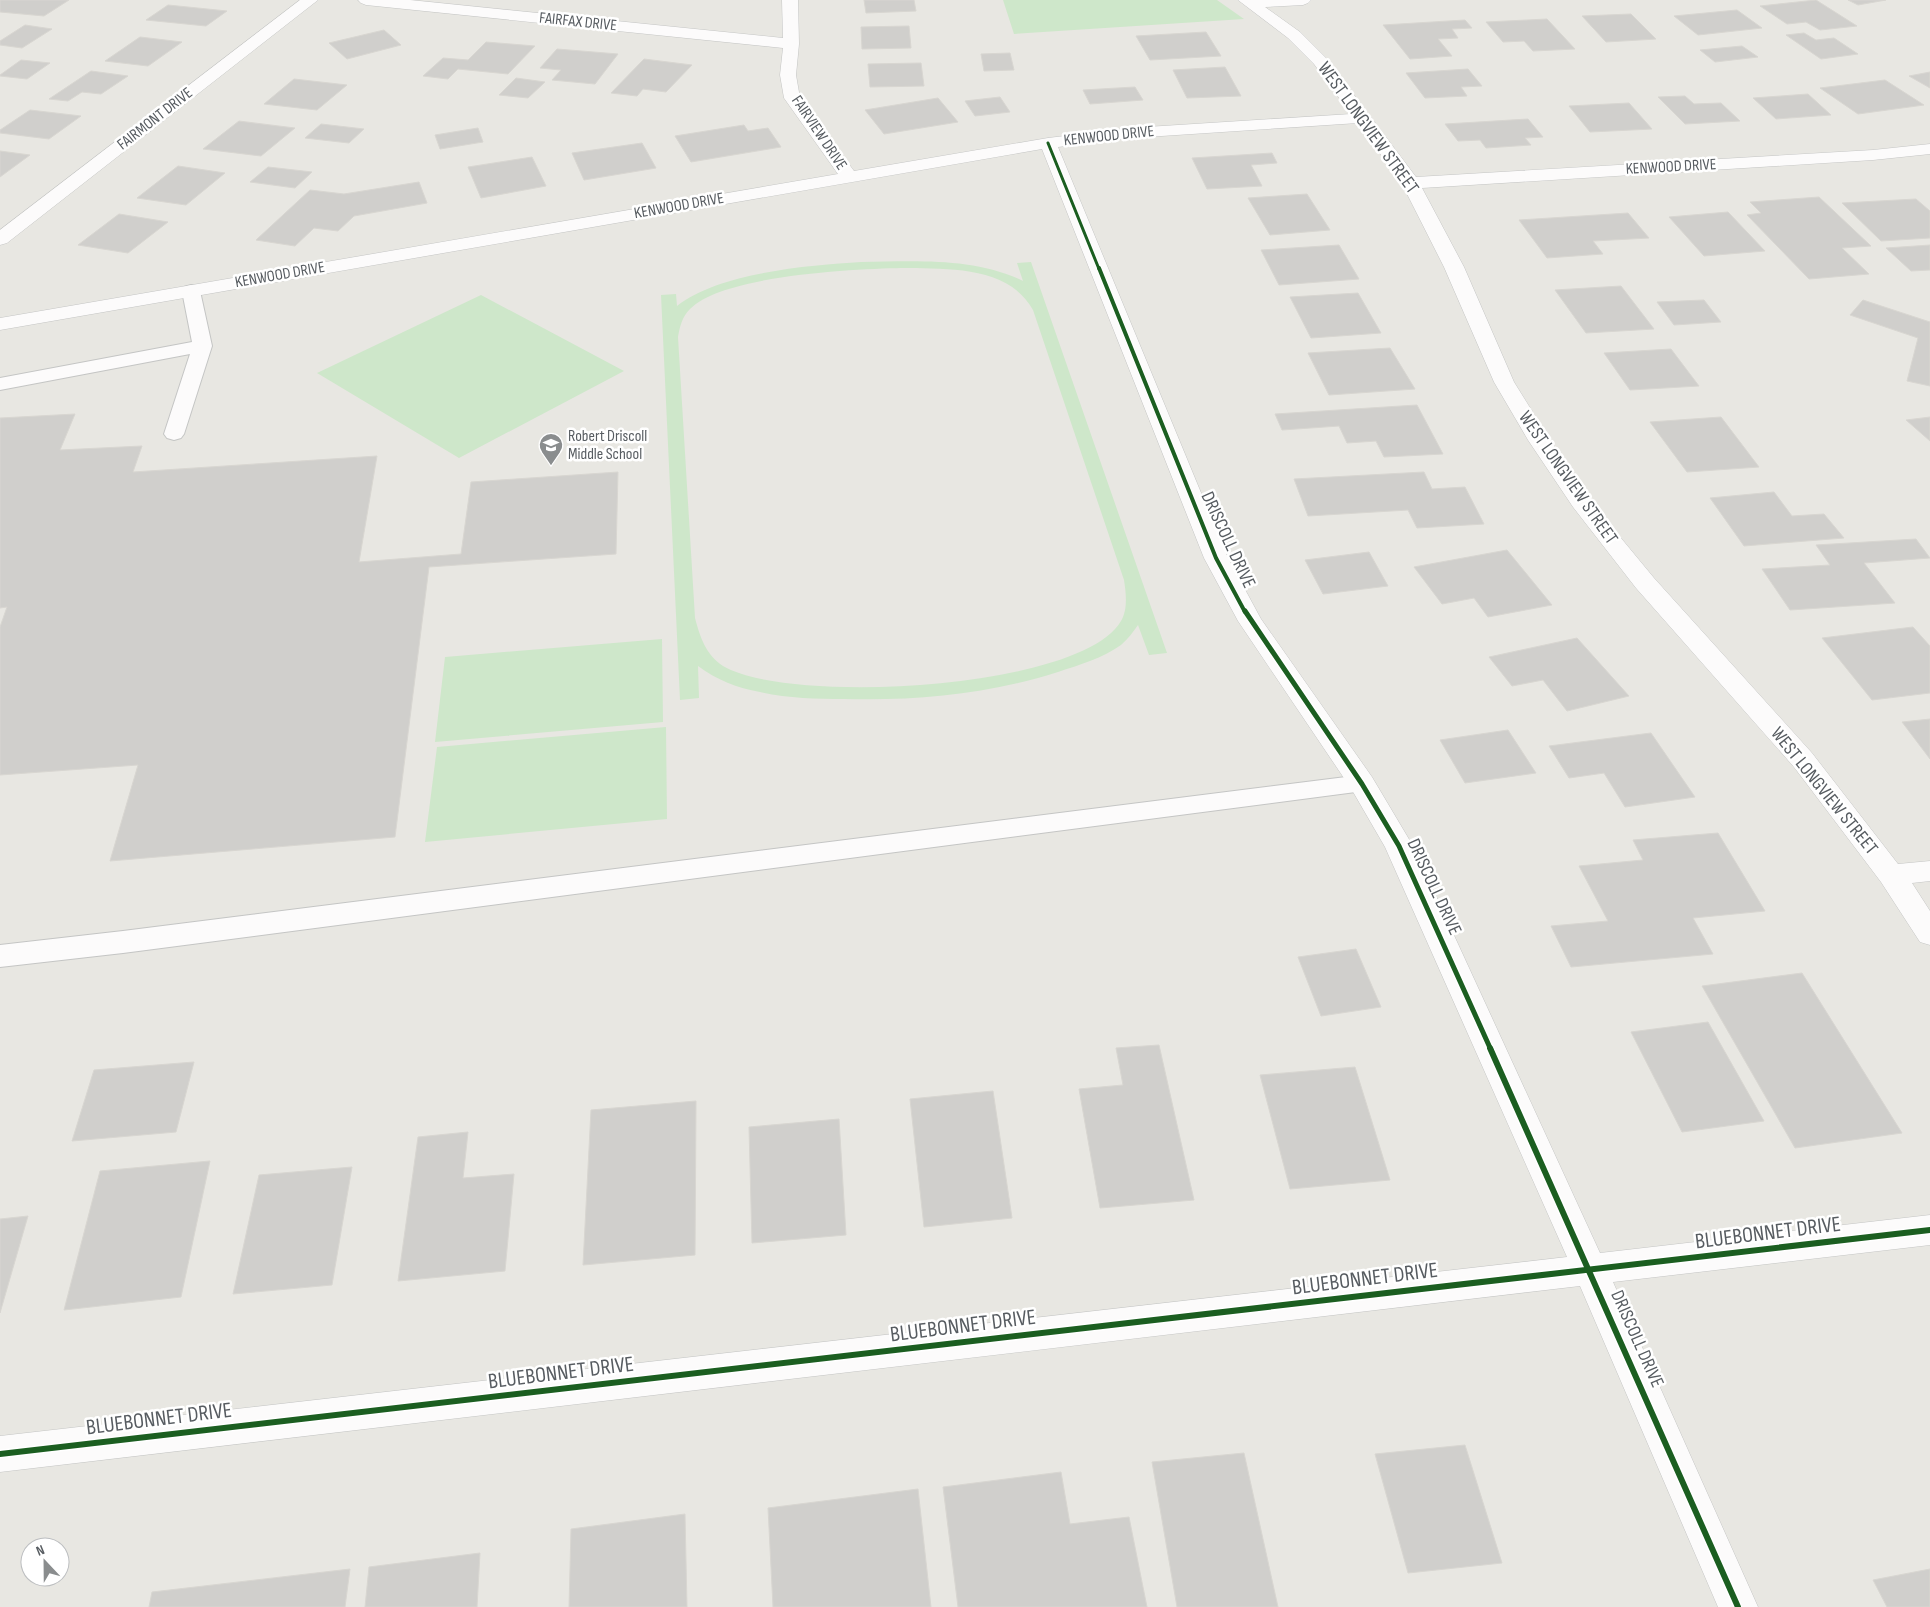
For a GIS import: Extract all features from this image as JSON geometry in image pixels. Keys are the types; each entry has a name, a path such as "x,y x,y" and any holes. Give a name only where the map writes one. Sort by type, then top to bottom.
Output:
{"street":[{"name":"FAIRMONT DRIVE","path":"0,239 310,0"},
{"name":"FAIRFAX DRIVE","path":"366,0 791,44"},
{"name":"FAIRVIEW DRIVE","path":"790,0 791,44 788,75 792,98 849,177"},
{"path":"1248,2 1303,0"},
{"name":"WEST LONGVIEW STREET","path":"1248,2 1294,35 1320,61 1411,183 1454,267 1504,382 1539,440 1584,507 1645,584 1803,760 1891,875 1930,934"},
{"name":"KENWOOD DRIVE","path":"0,324 1048,143 1131,133 1362,118"},
{"name":"DRISCOLL DRIVE","path":"1048,143 1216,558 1250,621 1362,784 1399,846 1590,1270 1738,1607"},
{"name":"KENWOOD DRIVE","path":"1411,183 1872,155 1930,149"},
{"path":"1891,875 1930,871"},
{"name":"BLUEBONNET DRIVE","path":"0,1454 1930,1230"}],"lane":[{"path":"174,434 202,346 191,291"},
{"path":"0,384 202,346"},
{"path":"0,956 123,942 1362,784"}],"green space":[{"path":"1003,0 1217,0 1244,19 1014,34"},
{"path":"923,261 965,264 1004,273 1023,281 1017,263 1031,262 1167,653 1149,655 1138,625 1126,640 1114,650 1091,661 1058,672 1032,680 979,691 898,699 812,698 770,694 728,683 698,666 699,698 680,700 661,295 676,294 677,306 695,295 740,278 791,269 861,262","holes":["901,268 956,270 975,272 992,277 1022,295 1033,310 1124,580 1126,606 1121,621 1095,644 1051,663 995,676 931,684 867,687 807,685 757,678 723,666 708,651 695,618 678,337 683,318 690,309 707,298 730,288 759,281 823,272"]},
{"path":"481,295 624,371 459,458 317,373"},
{"path":"662,639 663,722 435,742 445,657"},
{"path":"666,727 667,819 425,842 437,747"}],"building":[{"path":"0,0 69,0 44,16 0,12"},
{"path":"864,0 914,0 916,11 866,13"},
{"path":"1816,0 1857,26 1820,30 1806,22 1787,24 1760,6"},
{"path":"1848,0 1886,0 1858,5"},
{"path":"168,5 227,11 206,26 146,20"},
{"path":"1737,10 1762,28 1698,35 1674,16"},
{"path":"1631,14 1656,39 1606,42 1582,16"},
{"path":"1547,19 1575,49 1533,51 1524,41 1503,42 1486,22"},
{"path":"1465,20 1472,28 1452,29 1458,38 1438,39 1452,56 1410,59 1383,25"},
{"path":"25,25 52,29 22,48 0,45 0,41"},
{"path":"909,26 911,48 862,49 861,27"},
{"path":"384,30 401,45 347,59 329,43"},
{"path":"1206,32 1221,56 1150,60 1136,36"},
{"path":"1804,33 1816,40 1834,38 1858,54 1821,59 1786,35"},
{"path":"140,37 182,42 148,66 105,61"},
{"path":"486,42 535,46 508,74 458,69 448,79 423,76 443,58 468,60"},
{"path":"1742,46 1758,57 1715,62 1700,50"},
{"path":"557,49 618,54 595,84 552,80 561,70 540,68"},
{"path":"1010,53 1014,70 984,71 981,54"},
{"path":"644,59 692,65 666,92 643,89 637,96 611,93"},
{"path":"21,60 50,63 27,79 0,76"},
{"path":"921,63 924,86 870,87 868,64"},
{"path":"1225,67 1241,96 1187,98 1173,70"},
{"path":"1468,69 1482,86 1461,87 1467,96 1425,98 1406,73"},
{"path":"91,71 128,76 101,94 82,92 68,101 49,99"},
{"path":"1930,72 1930,88 1909,76"},
{"path":"516,78 545,82 528,98 499,95"},
{"path":"294,79 347,85 317,110 264,104"},
{"path":"1885,80 1924,105 1858,114 1820,88"},
{"path":"1135,87 1143,100 1090,104 1083,90"},
{"path":"1808,94 1831,115 1776,119 1753,98"},
{"path":"1685,96 1694,104 1721,103 1740,121 1685,124 1658,97"},
{"path":"1000,97 1010,112 975,116 965,101"},
{"path":"938,98 958,122 884,134 865,110"},
{"path":"1629,103 1652,129 1590,132 1569,106"},
{"path":"30,110 81,116 49,139 0,133 0,130"},
{"path":"1528,119 1543,137 1525,138 1531,145 1486,148 1480,140 1458,141 1445,124"},
{"path":"239,121 295,128 261,156 203,149"},
{"path":"321,124 364,129 349,143 305,138"},
{"path":"744,125 748,131 768,128 781,147 691,162 675,136"},
{"path":"478,128 483,142 440,149 435,135"},
{"path":"642,143 656,168 584,180 572,153"},
{"path":"0,151 30,155 0,177"},
{"path":"1272,153 1277,163 1251,165 1262,186 1207,189 1192,158"},
{"path":"532,157 546,186 481,198 468,167"},
{"path":"178,166 225,173 186,205 137,198"},
{"path":"268,167 312,172 295,188 250,182"},
{"path":"419,182 427,203 354,216 338,231 314,228 295,246 256,240 310,190 344,194"},
{"path":"1307,194 1330,230 1270,235 1248,198"},
{"path":"1819,197 1871,246 1842,248 1869,274 1809,279 1747,215 1761,213 1750,202"},
{"path":"1916,199 1930,211 1930,238 1881,241 1842,203"},
{"path":"1728,212 1765,251 1704,256 1669,217"},
{"path":"1628,213 1649,238 1593,241 1603,254 1547,258 1519,220"},
{"path":"119,214 168,222 128,253 78,245"},
{"path":"1339,245 1359,279 1279,285 1261,250"},
{"path":"1930,245 1930,270 1911,271 1886,248"},
{"path":"1621,286 1654,329 1586,333 1555,290"},
{"path":"1358,293 1381,333 1311,338 1290,297"},
{"path":"1704,300 1721,322 1674,325 1657,302"},
{"path":"1863,300 1930,322 1930,386 1907,381 1918,338 1850,315"},
{"path":"1390,348 1415,389 1329,395 1308,353"},
{"path":"1671,349 1699,386 1630,390 1604,353"},
{"path":"1417,405 1443,454 1384,457 1376,441 1347,443 1339,426 1282,430 1275,414"},
{"path":"75,414 60,450 142,446 133,472 377,456 359,562 461,554 471,482 618,472 616,554 429,567 395,837 110,861 138,765 0,775 0,627 7,607 0,608 0,418"},
{"path":"1721,417 1759,467 1687,472 1650,422"},
{"path":"1930,417 1930,441 1906,420"},
{"path":"1424,472 1432,489 1465,487 1484,524 1417,528 1408,510 1308,516 1294,479"},
{"path":"1774,492 1792,516 1824,514 1844,538 1744,546 1710,498"},
{"path":"1916,539 1930,558 1864,563 1895,603 1790,610 1762,569 1830,565 1816,545"},
{"path":"1507,550 1552,605 1488,617 1474,598 1442,604 1414,567"},
{"path":"1369,552 1388,586 1323,594 1305,560"},
{"path":"1913,627 1930,646 1930,693 1872,700 1822,638"},
{"path":"1577,638 1629,696 1567,711 1543,680 1512,686 1489,657"},
{"path":"1930,719 1930,759 1902,722"},
{"path":"1508,730 1536,773 1465,783 1440,740"},
{"path":"1651,733 1695,797 1625,807 1604,773 1569,778 1549,746"},
{"path":"1718,833 1765,911 1693,918 1713,954 1571,967 1551,926 1608,921 1579,866 1643,860 1633,840"},
{"path":"1356,949 1381,1007 1321,1016 1298,957"},
{"path":"1802,973 1902,1133 1795,1148 1702,986"},
{"path":"1708,1022 1764,1121 1682,1132 1631,1032"},
{"path":"1159,1045 1194,1200 1100,1208 1079,1089 1123,1085 1116,1048"},
{"path":"194,1062 176,1132 72,1141 94,1070"},
{"path":"1355,1067 1390,1180 1290,1189 1260,1075"},
{"path":"993,1091 1012,1218 924,1227 910,1099"},
{"path":"696,1101 695,1255 583,1265 591,1110"},
{"path":"839,1119 846,1235 752,1243 749,1127"},
{"path":"468,1132 463,1178 514,1174 505,1271 398,1281 418,1137"},
{"path":"210,1161 181,1297 64,1310 100,1171"},
{"path":"352,1167 332,1285 233,1294 259,1175"},
{"path":"28,1216 0,1313 0,1219"},
{"path":"1465,1445 1502,1563 1408,1573 1375,1454"},
{"path":"1244,1453 1278,1607 1177,1607 1152,1462"},
{"path":"1061,1472 1070,1524 1129,1517 1147,1607 958,1607 943,1487"},
{"path":"918,1489 931,1607 773,1607 768,1508"},
{"path":"685,1514 687,1607 569,1607 571,1529"},
{"path":"480,1553 477,1607 365,1607 369,1567"},
{"path":"350,1569 345,1607 149,1607 152,1592"},
{"path":"1930,1569 1930,1607 1887,1607 1873,1580"}],"cycle path":[{"path":"1048,143 1216,558 1250,621 1362,784 1399,846 1590,1270 1738,1607"},
{"path":"0,1454 1930,1230"}],"place":[{"name":"Robert Driscoll Middle School","path":"551,466"}]}
